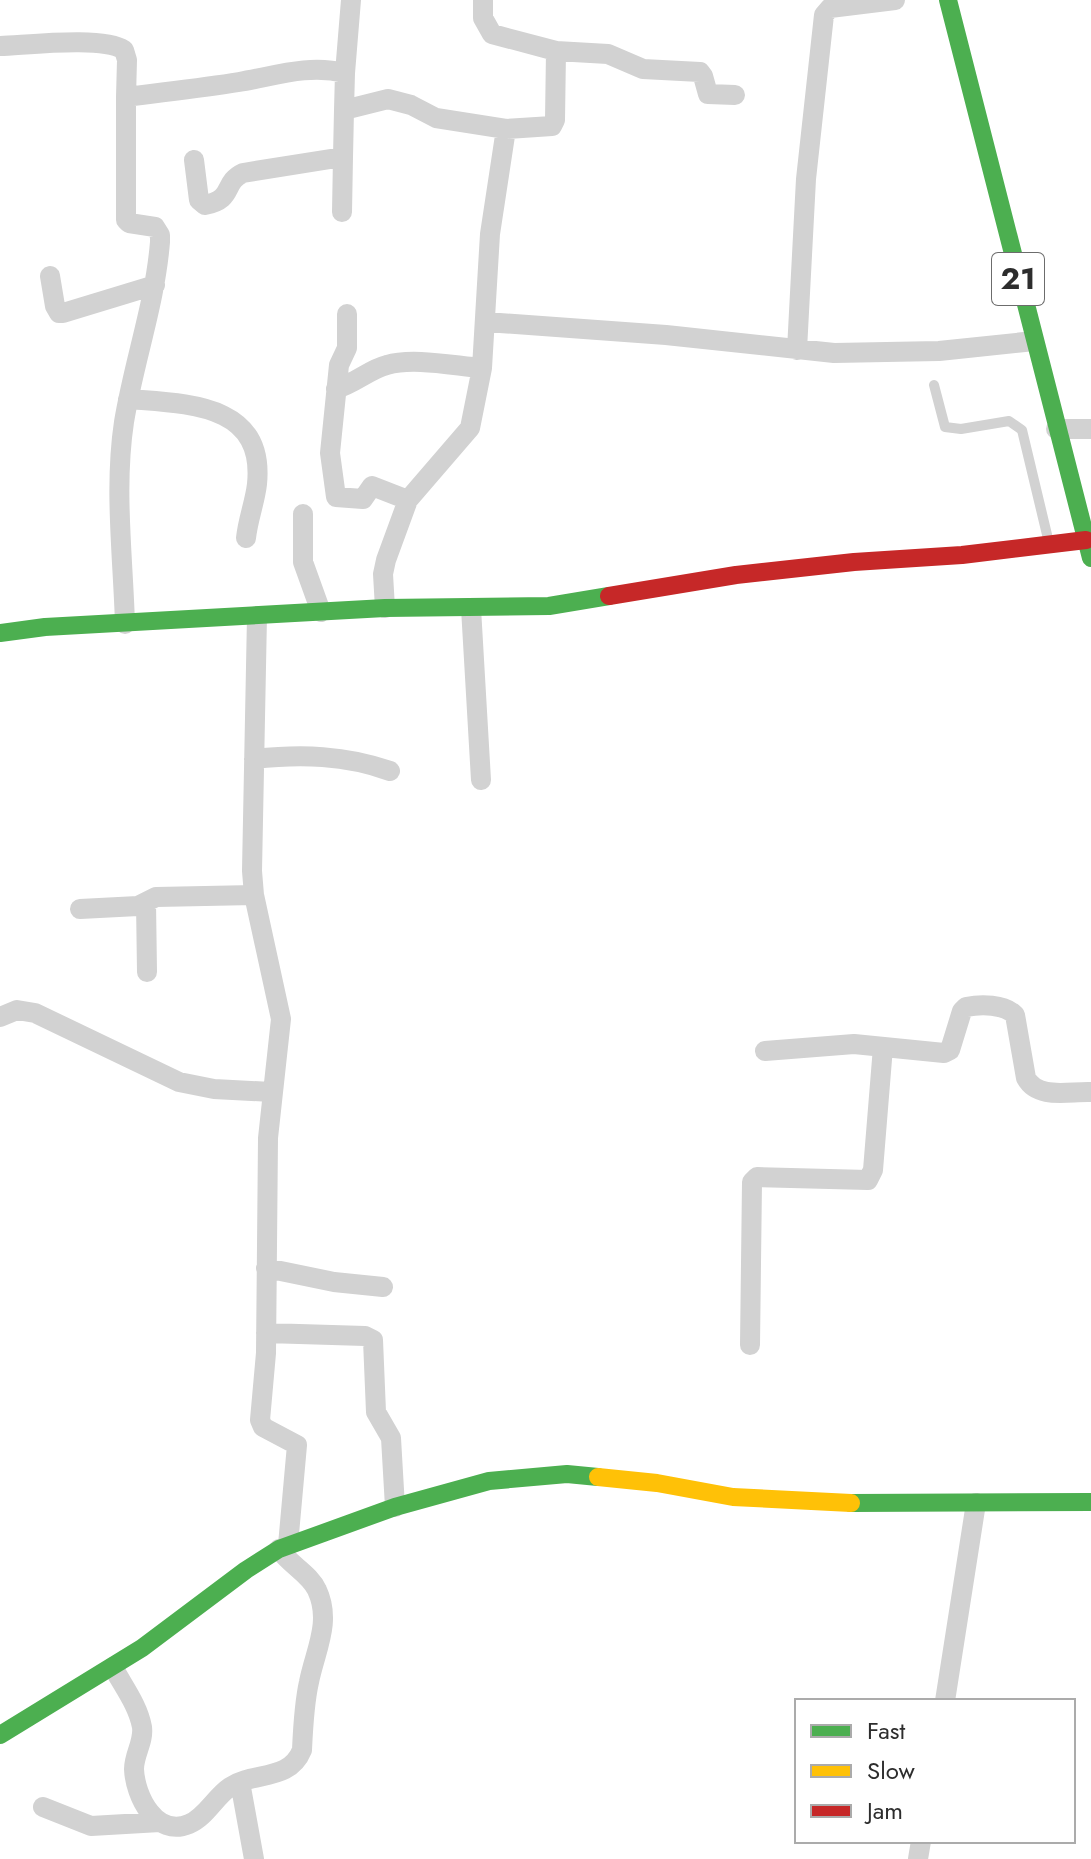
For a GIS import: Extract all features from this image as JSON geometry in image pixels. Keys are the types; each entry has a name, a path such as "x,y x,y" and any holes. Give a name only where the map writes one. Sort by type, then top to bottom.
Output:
{"main road":[{"name":"21","path":"948,0 1088,549"},
{"path":"0,633 385,608 549,606 736,575 854,562 962,555 1049,545 1088,549"},
{"path":"0,1735 113,1667 178,1623 246,1570 283,1547 395,1507 489,1481 567,1474 657,1483 733,1497 797,1502 1091,1502"}],"street":[{"path":"342,212 345,73 351,0"},
{"path":"483,0 483,18 492,34 556,51 608,54 643,69 700,72 708,94 735,95"},
{"path":"797,350 806,179 824,15 830,8 895,0"},
{"path":"0,46 98,43 119,47 124,50 127,60 125,215 129,223 155,227 160,242 155,285 128,399 120,477 125,624"},
{"path":"344,110 388,99 411,105 436,118 506,129 552,126 555,120 556,51"},
{"path":"126,97 244,82 293,71 327,69 345,73"},
{"path":"385,608 383,574 408,500 470,428 482,368 490,234 506,129"},
{"path":"194,160 197,193 205,205 224,198 233,179 243,173 343,157"},
{"path":"50,276 59,313 155,285"},
{"path":"347,314 347,348 340,360 330,453 336,497 363,499 372,486 408,500"},
{"path":"486,322 666,335 834,353 909,352 1034,341"},
{"path":"336,389 358,381 379,368 398,363 482,368"},
{"path":"128,399 210,411 231,417 240,424 253,448 257,482 246,538"},
{"path":"1056,429 1091,429"},
{"path":"303,514 303,562 321,612"},
{"path":"471,608 481,780"},
{"path":"43,1807 91,1826 160,1822 172,1827 191,1823 219,1796 240,1782 282,1772 298,1761 302,1750 308,1683 321,1646 323,1623 317,1590 309,1577 293,1567 283,1547 297,1445 261,1424 266,1333 268,1138 281,1019 254,895 252,871 257,616"},
{"path":"254,759 331,756 353,759 390,771"},
{"path":"80,909 138,906 156,897 254,895"},
{"path":"146,902 147,972"},
{"path":"765,1051 854,1044 944,1053 950,1050 966,1007 993,1006 1012,1010 1015,1015 1026,1078 1035,1090 1091,1092"},
{"path":"0,1017 17,1010 35,1013 179,1082 271,1096"},
{"path":"750,1345 752,1182 757,1177 781,1176 868,1180 873,1170 883,1047"},
{"path":"266,1268 334,1282 383,1287"},
{"path":"266,1333 365,1336 373,1340 376,1412 391,1438 395,1507"},
{"path":"945,1699 976,1503"},
{"path":"113,1667 139,1716 143,1732 134,1769 143,1802 160,1822"},
{"path":"240,1782 254,1859"}],"lane":[{"path":"934,385 945,427 961,429 1009,421 1022,430 1049,545"}],"traffic: fast":[{"path":"948,0 1091,558"},
{"path":"0,633 45,627 385,608 549,606 609,596"},
{"path":"0,1735 142,1648 279,1549 395,1507 489,1481 567,1474 598,1477"},
{"path":"851,1503 1091,1502"}],"traffic: slow":[{"path":"598,1477 657,1483 733,1497 851,1503"}],"traffic: jam":[{"path":"609,596 736,575 854,562 962,555 1086,540"}]}
